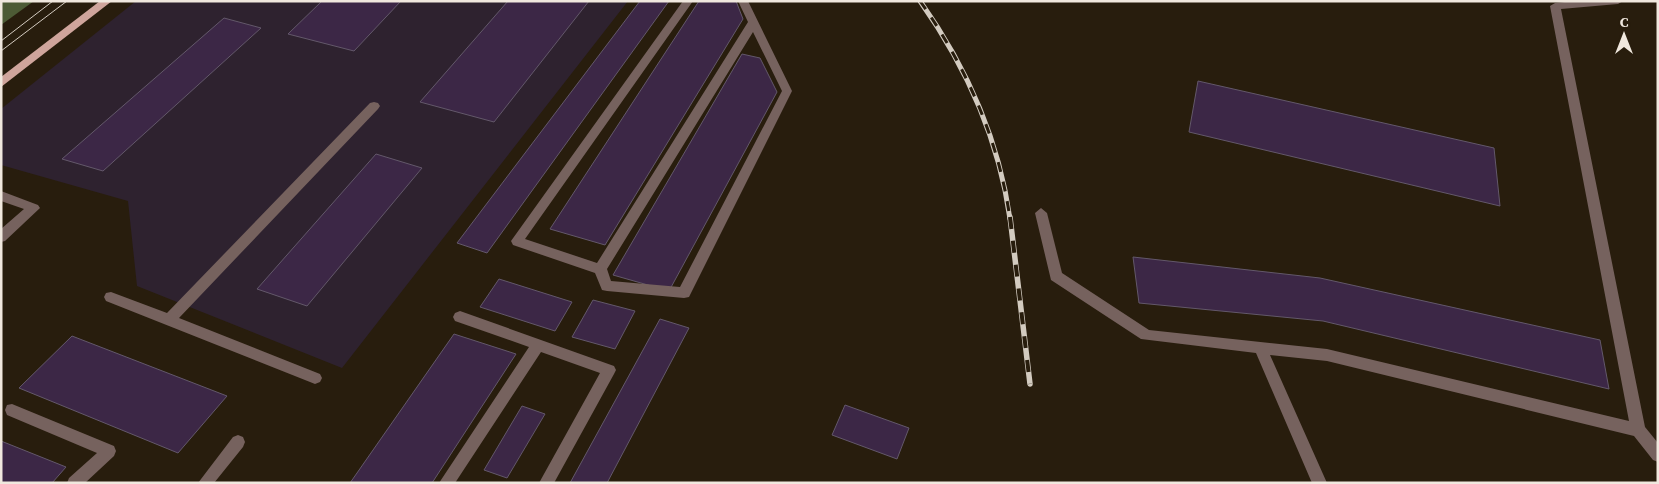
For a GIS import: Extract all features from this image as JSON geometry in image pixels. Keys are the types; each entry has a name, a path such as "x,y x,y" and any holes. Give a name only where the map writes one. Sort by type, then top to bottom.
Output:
{"main road":[{"path":"1,83 107,1"}],"lane":[{"path":"688,1 517,241 600,269 608,286 684,293 787,91 743,1"},
{"path":"1618,1 1555,6 1638,430 1658,455"},
{"path":"600,269 754,23"},
{"path":"169,320 374,106"},
{"path":"1,196 34,208 1,237"},
{"path":"1041,213 1056,276 1146,335 1327,355 1638,430"},
{"path":"111,298 315,378"},
{"path":"460,317 609,370 546,483"},
{"path":"446,483 538,345"},
{"path":"1260,348 1320,483"},
{"path":"12,410 109,451 74,483"},
{"path":"205,483 238,442"}],"shaded area":[{"path":"136,1 628,1 342,368 137,286 128,201 1,165 1,109"}],"green space":[{"path":"1,1 34,1 1,25"}],"building":[{"path":"322,1 401,1 354,51 288,34"},
{"path":"508,1 589,1 494,122 420,102"},
{"path":"640,1 669,1 487,253 457,243"},
{"path":"699,1 736,1 743,19 605,245 550,229"},
{"path":"224,18 261,28 103,171 62,159"},
{"path":"742,54 760,58 777,92 669,291 613,275"},
{"path":"1198,81 1494,148 1500,206 1189,132"},
{"path":"376,154 422,168 307,306 257,289"},
{"path":"1133,257 1320,278 1600,340 1609,389 1323,321 1139,303"},
{"path":"499,279 572,302 555,331 480,307"},
{"path":"593,300 635,311 615,349 572,337"},
{"path":"660,319 689,328 607,483 570,483"},
{"path":"454,334 516,354 432,483 350,483"},
{"path":"72,336 227,396 178,453 19,388"},
{"path":"845,405 909,428 897,459 832,435"},
{"path":"522,406 545,414 507,478 484,470"},
{"path":"1,441 66,467 52,483 1,483"}],"tram line":[{"path":"1,41 53,1"},
{"path":"1,51 67,1"}],"railway":[{"path":"920,1 952,51 978,105 998,161 1010,219"},
{"path":"1010,217 1030,384"}]}
